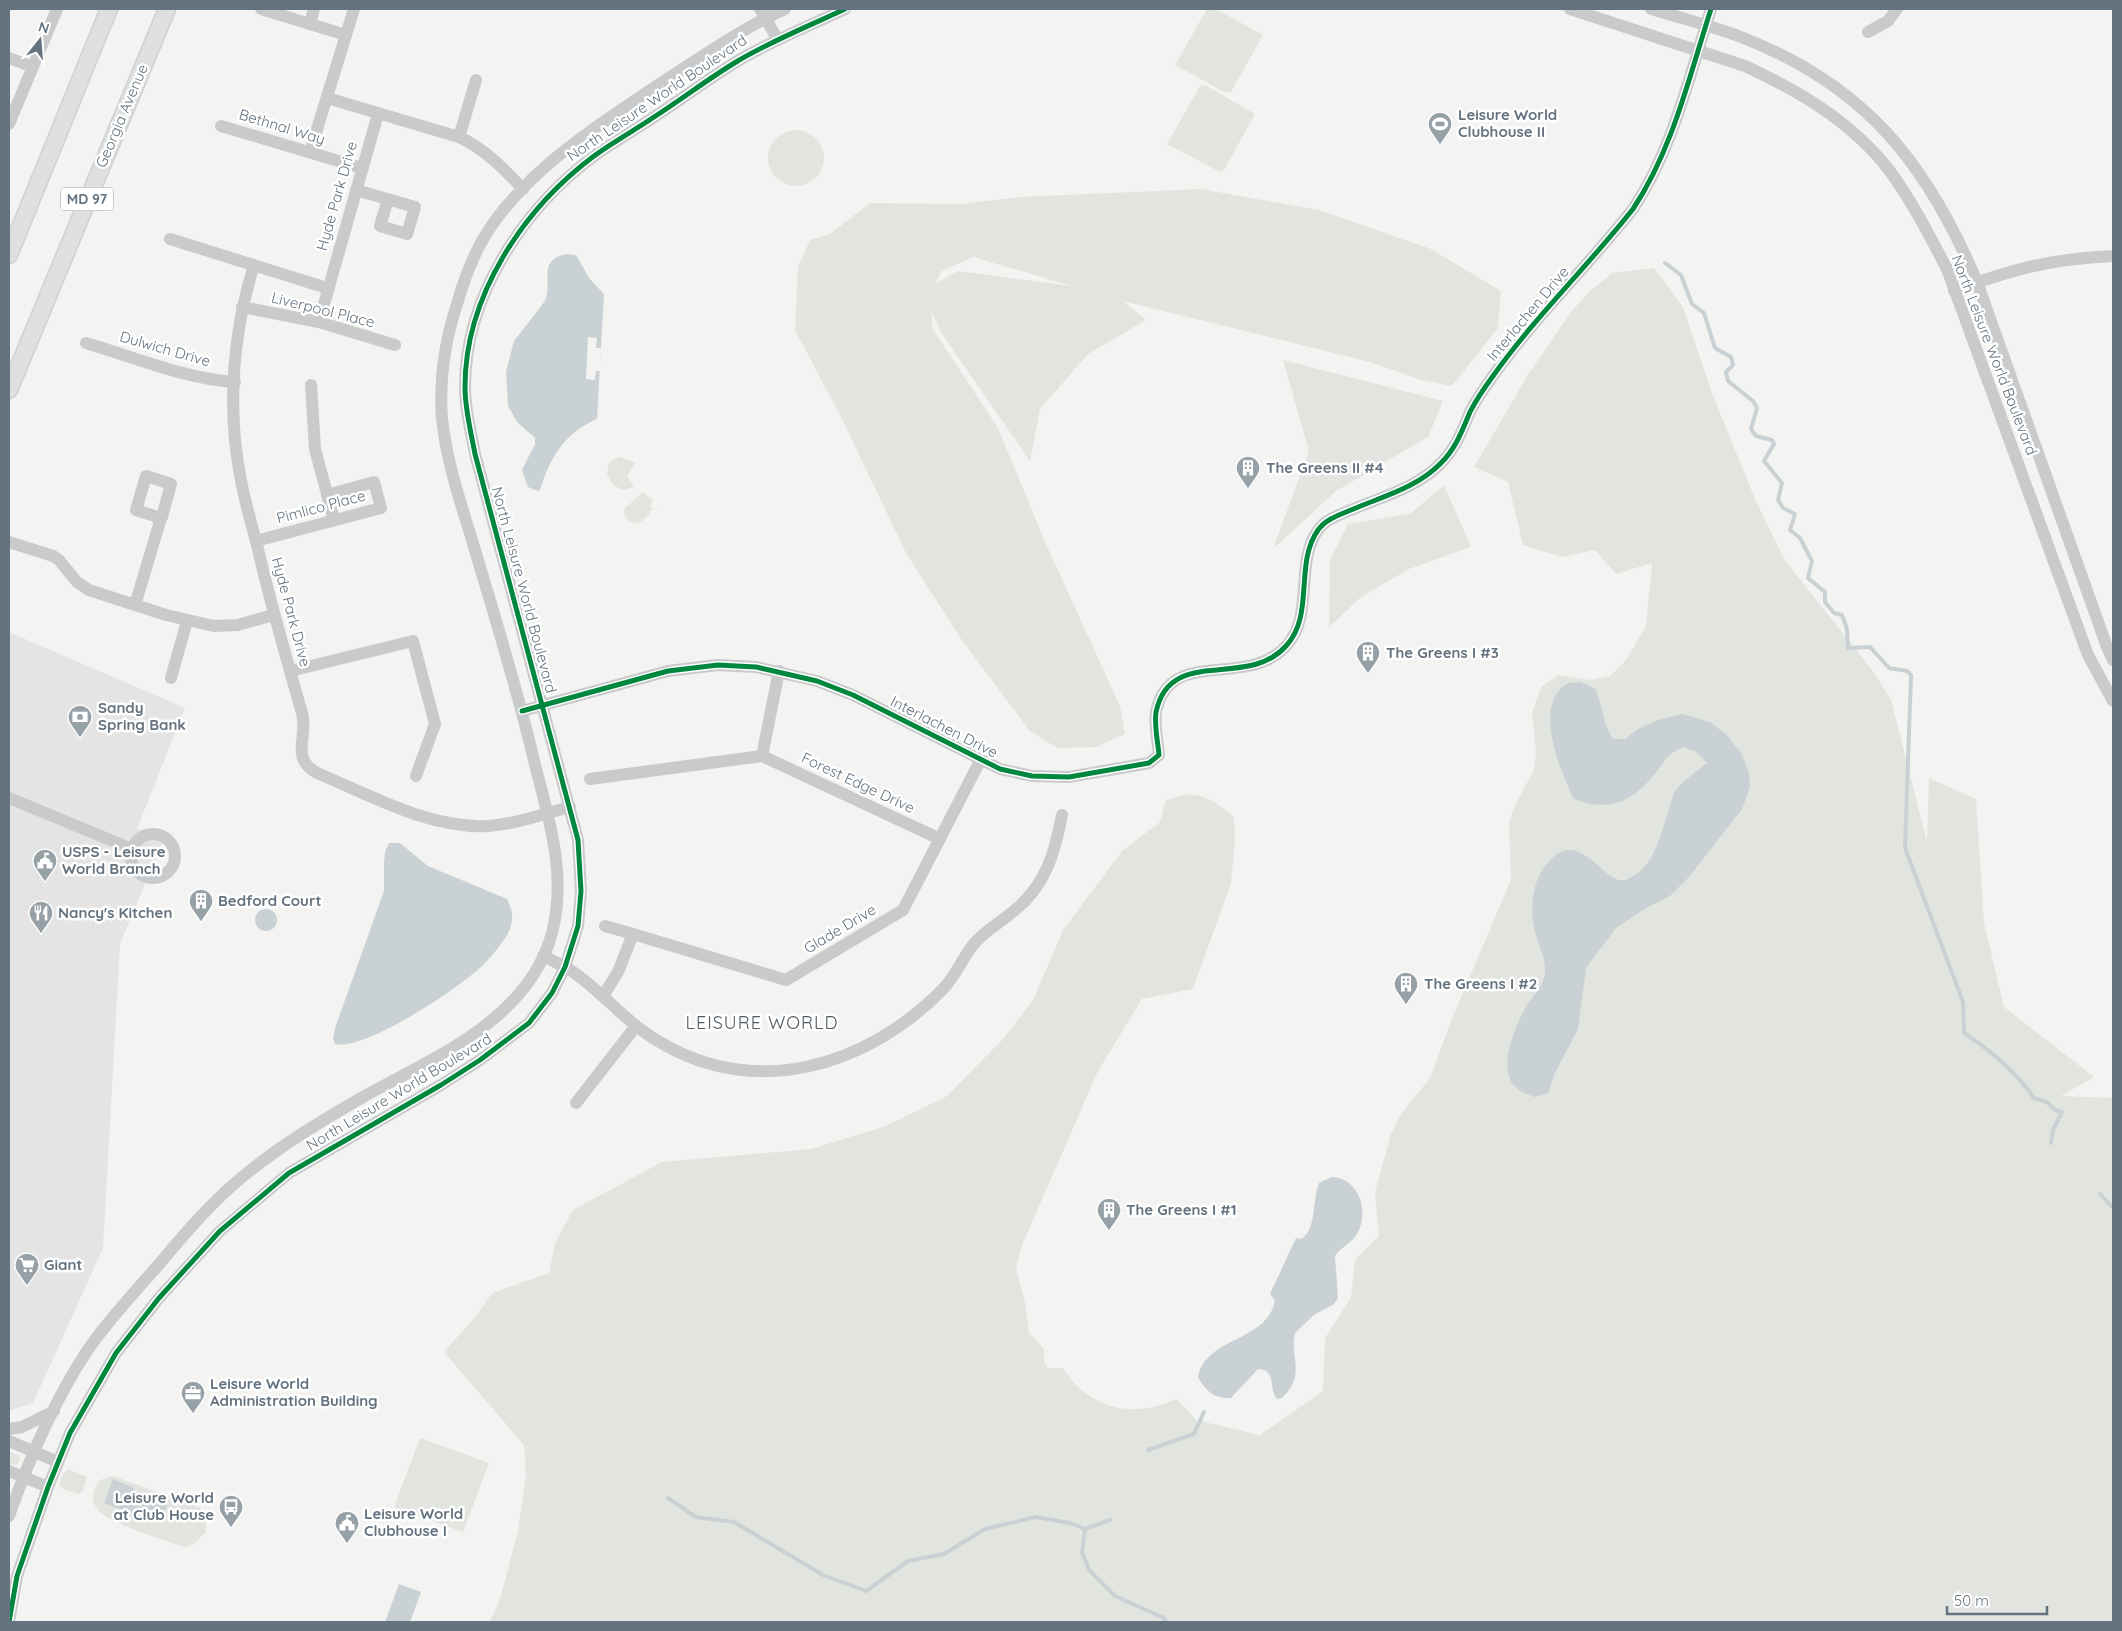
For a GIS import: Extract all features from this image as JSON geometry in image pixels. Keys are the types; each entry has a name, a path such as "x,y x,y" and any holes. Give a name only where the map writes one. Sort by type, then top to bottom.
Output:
{"main road":[{"path":"9,255 109,9"},
{"name":"Georgia Avenue","path":"9,390 167,9"}],"street":[{"path":"9,124 57,9"},
{"path":"261,9 346,35"},
{"path":"310,24 314,9"},
{"path":"310,152 354,9"},
{"name":"North Leisure World Boulevard","path":"9,1516 34,1451 88,1350 106,1326 200,1216 240,1179 270,1155 320,1122 465,1040 497,1018 516,998 543,956 551,937 559,890 554,840 522,711 450,458 443,423 441,388 449,326 464,282 482,241 500,214 523,189 558,157 612,116 762,13 785,9"},
{"name":"North Leisure World Boulevard","path":"9,1622 17,1576 48,1488 70,1433 116,1353 160,1298 220,1231 289,1173 441,1085 518,1033 537,1014 552,993 565,967 578,926 582,891 578,840 474,454 466,407 467,361 477,318 503,256 535,213 568,178 595,156 737,62 778,40 845,9"},
{"name":"North Leisure World Boulevard","path":"1570,9 1745,66 1798,92 1856,135 1887,168 1915,209 1947,269 2088,655 2113,701"},
{"name":"North Leisure World Boulevard","path":"1651,9 1741,37 1808,69 1831,83 1874,118 1905,153 1939,202 1954,229 1977,282 2113,660"},
{"name":"Interlachen Drive","path":"522,711 668,671 718,665 780,671 817,681 853,695 980,761 1014,772 1053,777 1093,774 1149,763 1159,755 1156,712 1163,694 1171,683 1179,677 1193,672 1235,670 1264,664 1288,645 1298,625 1307,555 1319,529 1334,516 1418,482 1440,464 1454,447 1481,394 1503,362 1618,229 1646,189 1664,154 1711,9"},
{"path":"1868,32 1888,21 1897,9"},
{"path":"762,13 778,40"},
{"path":"9,58 33,67"},
{"path":"459,138 476,80"},
{"path":"327,98 459,138 476,145 523,189"},
{"name":"Hyde Park Drive","path":"319,322 327,288 378,114"},
{"name":"Bethnal Way","path":"221,126 362,168"},
{"path":"356,190 388,199"},
{"path":"170,239 327,288"},
{"path":"1954,291 1977,282 2041,263 2068,258 2113,256"},
{"name":"Hyde Park Drive","path":"254,266 242,307 234,382 234,407 240,475 273,615 305,724 300,750 301,756 309,769 413,813 450,823 488,826 511,823 570,807"},
{"name":"Liverpool Place","path":"242,307 319,322 395,345"},
{"name":"Dulwich Drive","path":"86,342 196,376 216,381 234,382"},
{"path":"311,386 315,449 334,520"},
{"name":"Pimlico Place","path":"256,541 381,508 374,482 327,494"},
{"path":"134,606 161,518"},
{"path":"9,542 60,560 77,582 89,590 134,606 187,621 214,626 238,625 273,615"},
{"path":"171,678 187,621"},
{"path":"290,671 413,641 435,724 416,776"},
{"path":"590,779 762,756 780,671"},
{"name":"Forest Edge Drive","path":"762,756 940,839"},
{"name":"Glade Drive","path":"605,926 786,980 903,910 980,761"},
{"path":"9,798 132,849"},
{"path":"543,956 565,967 656,1041 697,1061 757,1071 795,1070 818,1065 874,1043 900,1026 941,991 956,974 971,948 984,932 1017,909 1037,888 1052,860 1062,815"},
{"path":"603,996 618,972 633,934"},
{"path":"576,1103 636,1026"},
{"path":"9,1429 22,1428 54,1411"},
{"path":"9,1440 58,1462"},
{"path":"9,1471 48,1488"}],"shaded area":[{"path":"1207,9 1216,9 1263,35 1231,92 1226,93 1175,65"},
{"path":"1205,85 1255,114 1224,170 1220,172 1167,144 1200,86"},
{"path":"791,130 801,130 816,138 822,147 824,158 822,169 816,178 801,186 791,186 780,181 773,174 768,163 768,153 773,142 780,135"},
{"path":"1201,189 1319,210 1431,249 1501,291 1498,328 1452,386 1421,380 1370,362 1123,301 1146,320 1088,354 1040,409 1030,461 942,334 932,312 932,328 998,428 1045,542 1120,706 1125,734 1096,747 1057,748 1029,730 961,639 906,553 842,419 795,330 798,267 810,240 830,234 870,203 961,204 1020,197","holes":["973,257 1072,286 958,271 935,284 942,271"]},
{"path":"566,254 576,255 589,278 604,294 597,419 576,431 567,439 548,467 540,490 537,491 528,487 522,470 535,444 535,438 517,422 508,406 506,372 514,341 545,301 549,266 557,257"},
{"path":"1654,268 1683,307 1712,393 1755,499 1784,559 1873,671 1891,700 1927,842 1929,778 1976,799 1984,923 2004,1007 2094,1077 2061,1096 2113,1098 2113,1622 490,1622 500,1599 518,1531 526,1475 524,1445 444,1352 476,1316 492,1293 549,1273 555,1243 573,1210 662,1162 811,1149 886,1126 947,1096 1003,1039 1033,1000 1063,930 1122,851 1160,822 1166,800 1178,796 1192,795 1205,798 1224,809 1234,818 1235,842 1231,883 1193,989 1142,999 1098,1071 1022,1245 1016,1268 1026,1307 1029,1333 1044,1349 1044,1362 1048,1368 1063,1368 1078,1387 1088,1395 1098,1401 1122,1408 1134,1409 1158,1406 1177,1399 1196,1420 1260,1435 1323,1391 1325,1338 1351,1298 1355,1260 1379,1236 1375,1192 1391,1134 1401,1114 1430,1078 1453,1016 1511,880 1509,822 1514,807 1534,770 1536,753 1532,713 1541,687 1558,675 1590,680 1610,676 1626,660 1646,626 1652,563 1616,574 1595,550 1562,557 1523,545 1508,482 1474,467 1529,373 1572,311 1588,293 1612,273"},
{"path":"1283,360 1443,401 1428,437 1336,491 1273,549 1309,451"},
{"path":"620,457 635,463 627,477 634,486 630,488 618,488 607,474 609,462"},
{"path":"1444,485 1471,547 1409,569 1361,597 1329,627 1330,560 1348,524 1410,514"},
{"path":"643,492 653,500 650,507 661,512 652,509 643,520 635,523 631,522 624,515 625,508"},
{"path":"9,632 185,708 137,829 164,839 120,944 103,1248 33,1403 9,1411"},
{"path":"1580,682 1596,689 1605,722 1613,739 1625,739 1638,729 1658,720 1682,714 1710,722 1727,735 1741,753 1749,772 1750,787 1742,809 1689,877 1670,896 1646,908 1616,928 1586,968 1578,1029 1555,1073 1548,1093 1535,1097 1518,1089 1511,1081 1507,1060 1513,1035 1527,1005 1541,986 1545,972 1542,953 1534,926 1532,906 1535,886 1539,876 1550,860 1562,852 1573,850 1583,854 1619,880 1628,879 1637,873 1645,866 1656,848 1675,791 1707,763 1695,751 1683,747 1669,756 1645,785 1627,799 1608,805 1597,805 1574,799 1557,757 1550,724 1551,708 1556,695 1565,685"},
{"path":"389,843 400,843 428,866 507,899 512,914 511,925 502,943 482,966 434,1002 412,1016 368,1038 349,1044 335,1044 333,1039 335,1028 384,891 385,852"},
{"path":"266,909 274,912 277,920 274,928 266,931 258,928 255,920 258,912"},
{"path":"1332,1177 1349,1183 1360,1198 1362,1207 1361,1225 1355,1237 1335,1256 1338,1298 1334,1304 1314,1315 1295,1333 1296,1373 1294,1381 1282,1398 1277,1399 1274,1395 1270,1376 1264,1370 1258,1369 1231,1398 1220,1397 1211,1393 1198,1377 1203,1364 1212,1354 1261,1324 1270,1314 1275,1300 1270,1294 1296,1238 1301,1239 1310,1229 1319,1183"},
{"path":"420,1438 489,1463 463,1532 394,1507"},
{"path":"9,1451 20,1456 19,1463 15,1465 9,1462"},
{"path":"68,1469 87,1477 83,1491 80,1494 65,1490 59,1485 63,1473"},
{"path":"113,1476 201,1508 206,1514 206,1532 193,1545 185,1547 139,1532 106,1516 94,1504 93,1496 95,1487 100,1480"},
{"path":"113,1479 134,1488 129,1503 141,1507 145,1496 167,1505 162,1519 149,1512 145,1521 124,1514 125,1511 104,1503"},
{"path":"399,1584 421,1592 410,1622 385,1622"}],"pier":[{"path":"588,337 597,338 596,348 601,348 600,371 596,371 595,380 586,379"}],"waterway":[{"path":"1665,263 1681,275 1692,304 1704,313 1715,348 1731,357 1733,365 1726,372 1728,381 1753,401 1757,408 1751,429 1756,436 1772,440 1774,444 1764,461 1782,483 1778,500 1783,508 1795,514 1790,530 1800,538 1812,561 1808,578 1825,592 1825,602 1834,613 1842,615 1847,629 1848,648 1870,647 1889,668 1907,671 1911,675 1905,848 1963,1002 1964,1033 2002,1062 2034,1098 2047,1102 2055,1110 2062,1112 2053,1130 2051,1143"},
{"path":"2100,1194 2113,1208"},
{"path":"1148,1450 1194,1434 1204,1412"},
{"path":"668,1498 696,1517 734,1522 823,1575 866,1591 908,1561 944,1554 985,1529 1036,1517 1070,1523 1085,1529 1082,1553 1090,1571 1115,1596 1164,1618 1166,1622"},
{"path":"1085,1529 1110,1520"}],"cycle path":[{"path":"9,1622 17,1576 48,1487 70,1433 116,1353 159,1298 220,1231 289,1173 441,1085 480,1060 529,1023 552,993 565,967 578,926 581,891 578,840 475,454 470,429 465,387 468,353 475,320 487,288 503,257 522,228 568,177 601,151 749,54 845,9"},
{"path":"522,711 668,671 718,665 756,667 817,681 853,695 1000,769 1032,776 1069,777 1149,763 1159,755 1156,712 1164,692 1177,680 1193,673 1251,665 1270,659 1286,646 1295,634 1300,620 1307,558 1311,543 1318,530 1333,518 1410,485 1431,472 1441,463 1455,445 1478,398 1509,354 1633,209 1659,162 1679,112 1711,9"}],"place":[{"name":"Leisure World Clubhouse II","path":"1440,145"},
{"name":"The Greens II #4","path":"1248,489"},
{"name":"The Greens I #3","path":"1368,674"},
{"name":"Sandy Spring Bank","path":"80,738"},
{"name":"USPS - Leisure World Branch","path":"45,882"},
{"name":"Bedford Court","path":"201,922"},
{"name":"Nancy's Kitchen","path":"41,934"},
{"name":"The Greens I #2","path":"1406,1005"},
{"name":"The Greens I #1","path":"1109,1231"},
{"name":"Giant","path":"27,1286"},
{"name":"Leisure World Administration Building","path":"193,1414"},
{"name":"Leisure World at Club House","path":"231,1528"},
{"name":"Leisure World Clubhouse I","path":"347,1544"}],"district":[{"name":"LEISURE WORLD","path":"762,1023"}]}
